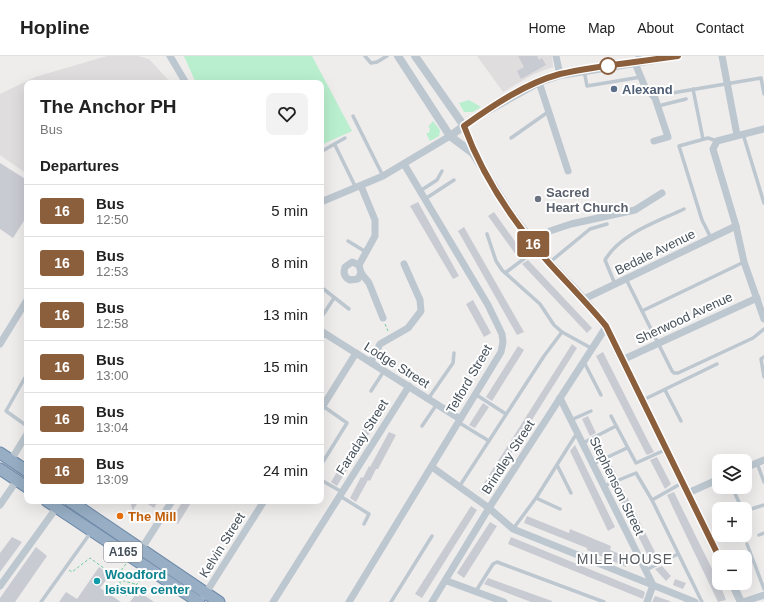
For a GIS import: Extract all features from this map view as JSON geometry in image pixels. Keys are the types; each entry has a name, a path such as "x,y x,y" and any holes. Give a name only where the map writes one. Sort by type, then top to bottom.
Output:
{"highway":[{"path":"6,457 24,469"},
{"path":"0,469 24,485"},
{"name":"A165","path":"55,504 91,531 150,569 202,599 219,602"},
{"name":"A165","path":"76,504 141,549 202,599"}],"street":[{"path":"170,56 184,80"},
{"path":"398,56 450,136 474,155"},
{"path":"415,56 464,126 474,155 512,215 535,246 584,299 606,326 716,550"},
{"path":"556,56 560,74"},
{"path":"324,202 383,176 464,126 540,82 560,74 638,60 678,56"},
{"path":"722,56 726,83 740,134"},
{"path":"638,60 641,77 645,87 655,98 668,137 654,141"},
{"path":"540,82 568,171"},
{"path":"764,129 717,141 713,152 736,226 744,262 764,319"},
{"name":"Telford Street","path":"349,602 501,352 503,342 502,334 488,305 404,164"},
{"path":"358,187 375,220 375,236 358,265"},
{"path":"535,246 550,231 571,224 635,210 662,193"},
{"name":"Bedale Avenue","path":"584,299 736,226"},
{"path":"361,273 358,279 350,280 346,277 343,271 345,267 352,262 358,265 361,273 369,283 383,318"},
{"path":"370,362 380,344 408,328 421,311 420,300 404,264"},
{"name":"Sherwood Avenue","path":"622,360 756,298"},
{"path":"0,344 24,305"},
{"name":"Brindley Street","path":"432,602 447,581 489,508 606,326"},
{"name":"Lodge Street","path":"324,333 437,404 459,420"},
{"path":"324,405 356,353"},
{"name":"Faraday Street","path":"273,602 409,386"},
{"name":"Stephenson Street","path":"560,398 653,585"},
{"path":"6,457 24,437"},
{"path":"752,465 764,460"},
{"path":"432,467 489,508 513,529 695,602"},
{"path":"0,504 17,480"},
{"path":"688,493 712,482"},
{"path":"0,586 53,504"},
{"path":"133,558 141,549 170,504"},
{"name":"Kelvin Street","path":"202,599 262,504"},
{"path":"447,581 504,602"},
{"path":"647,602 653,585"},
{"path":"736,590 742,602 764,595"}],"lane":[{"path":"365,56 372,63 377,62 387,56"},
{"path":"584,70 587,86 641,77"},
{"path":"672,92 761,78 764,94"},
{"path":"693,89 703,139"},
{"path":"658,106 686,99"},
{"path":"511,138 549,111"},
{"path":"353,116 383,176"},
{"path":"740,134 764,203"},
{"path":"324,150 345,138"},
{"path":"711,238 702,220 679,146 708,138 717,141"},
{"path":"335,144 358,187"},
{"path":"420,191 437,180 442,171"},
{"path":"425,199 454,180"},
{"path":"615,284 605,260 610,250 625,238 684,209"},
{"path":"549,262 590,229 607,224"},
{"path":"487,234 496,261 505,273 540,304 550,321 562,332 591,348"},
{"path":"348,241 366,252"},
{"path":"505,273 535,246"},
{"path":"642,311 744,262"},
{"path":"626,279 672,371 678,373 752,338 764,329"},
{"path":"324,290 349,309"},
{"path":"324,313 334,298"},
{"path":"460,487 506,414 555,340 562,332"},
{"path":"428,399 453,363 454,353"},
{"path":"764,357 761,359 764,377"},
{"path":"583,361 601,395"},
{"path":"642,401 717,364"},
{"path":"371,391 384,371"},
{"path":"24,379 6,411 24,424"},
{"path":"664,390 681,421"},
{"path":"475,394 506,414"},
{"path":"422,426 437,404"},
{"path":"324,409 347,423 324,460"},
{"path":"571,420 591,411"},
{"path":"611,416 636,463 666,449"},
{"path":"459,420 489,441"},
{"path":"583,443 616,426"},
{"path":"513,529 536,498 577,432"},
{"path":"593,464 627,448"},
{"path":"0,469 6,457"},
{"path":"757,463 764,482"},
{"path":"557,465 571,493"},
{"path":"604,486 636,473 652,500 702,602"},
{"path":"324,482 369,514 364,524"},
{"path":"652,500 683,482"},
{"path":"536,498 560,509"},
{"path":"752,509 764,505"},
{"path":"40,602 91,531"},
{"path":"759,535 764,534"},
{"path":"391,602 432,536"},
{"path":"747,544 764,589"},
{"path":"646,570 678,554"},
{"path":"476,592 493,564 497,562 604,602"}],"path":[{"path":"383,318 390,338"},
{"path":"65,568 72,572 90,558 120,580 136,584"},
{"path":"120,595 122,569 133,558"},
{"path":"108,587 120,595 127,595 150,569"}],"shaded area":[{"path":"107,56 138,56 149,59 168,80 29,80"},
{"path":"477,56 552,56 553,67 534,74 503,92"},
{"path":"24,82 24,172 0,155 0,94"}],"green space":[{"path":"184,56 312,56 352,131 324,144 324,80 195,80"},
{"path":"469,100 481,107 473,112 464,112 459,103"},
{"path":"433,121 440,130 439,136 430,141 426,133 429,133 430,128 428,127"}],"building":[{"path":"518,56 537,56 539,60 542,58 546,65 521,79 517,71 524,67"},
{"path":"0,163 24,178 24,221 13,238 0,229"},
{"path":"418,202 459,276 453,279 410,206"},
{"path":"494,212 524,254 519,259 488,216"},
{"path":"464,227 524,332 517,335 458,231"},
{"path":"528,260 592,328 587,333 522,264"},
{"path":"473,300 491,333 484,337 466,304"},
{"path":"572,344 577,348 485,495 479,491"},
{"path":"518,346 524,350 492,401 486,397"},
{"path":"603,352 654,452 647,455 645,452 596,356"},
{"path":"483,403 489,407 475,428 469,425"},
{"path":"376,407 383,411 337,486 331,482"},
{"path":"588,416 596,433 590,436 582,419"},
{"path":"389,432 396,435 378,469 376,469 370,481 368,480 356,502 350,498 361,477 363,478 369,466 370,467"},
{"path":"599,439 606,454 600,457 593,442"},
{"path":"575,445 615,527 608,531 570,451"},
{"path":"657,457 671,484 665,489 650,460"},
{"path":"609,460 618,477 611,480 603,463"},
{"path":"620,483 659,560 652,564 613,486"},
{"path":"674,492 712,569 712,589 667,495"},
{"path":"131,504 137,504 133,510 139,513 138,518 134,515"},
{"path":"148,504 156,504 154,508"},
{"path":"181,504 190,504 178,524 171,520"},
{"path":"471,506 477,510 422,598 415,594"},
{"path":"527,516 569,533 570,529 611,546 610,550 630,558 626,567 587,550 587,548 524,523"},
{"path":"490,522 497,526 464,578 457,573"},
{"path":"12,537 22,542 0,572 0,553"},
{"path":"511,537 643,591 645,592 643,599 508,544"},
{"path":"36,547 47,556 15,602 0,602 0,598"},
{"path":"662,566 671,576 666,581 655,569"},
{"name":"Woodford leisure center","path":"99,567 110,575 100,588 121,602 59,602 66,592 77,599"},
{"path":"488,578 552,602 531,602 484,584"},
{"path":"675,579 686,583 683,589 673,585"},
{"path":"712,590 722,590 726,600 718,602"},
{"name":"Woodford leisure center","path":"141,593 154,602 130,602 135,595 138,597"},
{"path":"655,596 670,601 670,602 652,602"}],"bus line":[{"name":"16","path":"678,56 560,74 520,92 478,116 464,126 474,155 512,215 533,244 584,299 606,326 716,550"}],"place":[{"name":"Alexand","path":"614,89"},
{"name":"Sacred Heart Church","path":"538,199"},
{"name":"The Mill","path":"120,516"},
{"name":"Woodford leisure center","path":"97,581"}],"district":[{"name":"MILE HOUSE","path":"625,559"}]}
